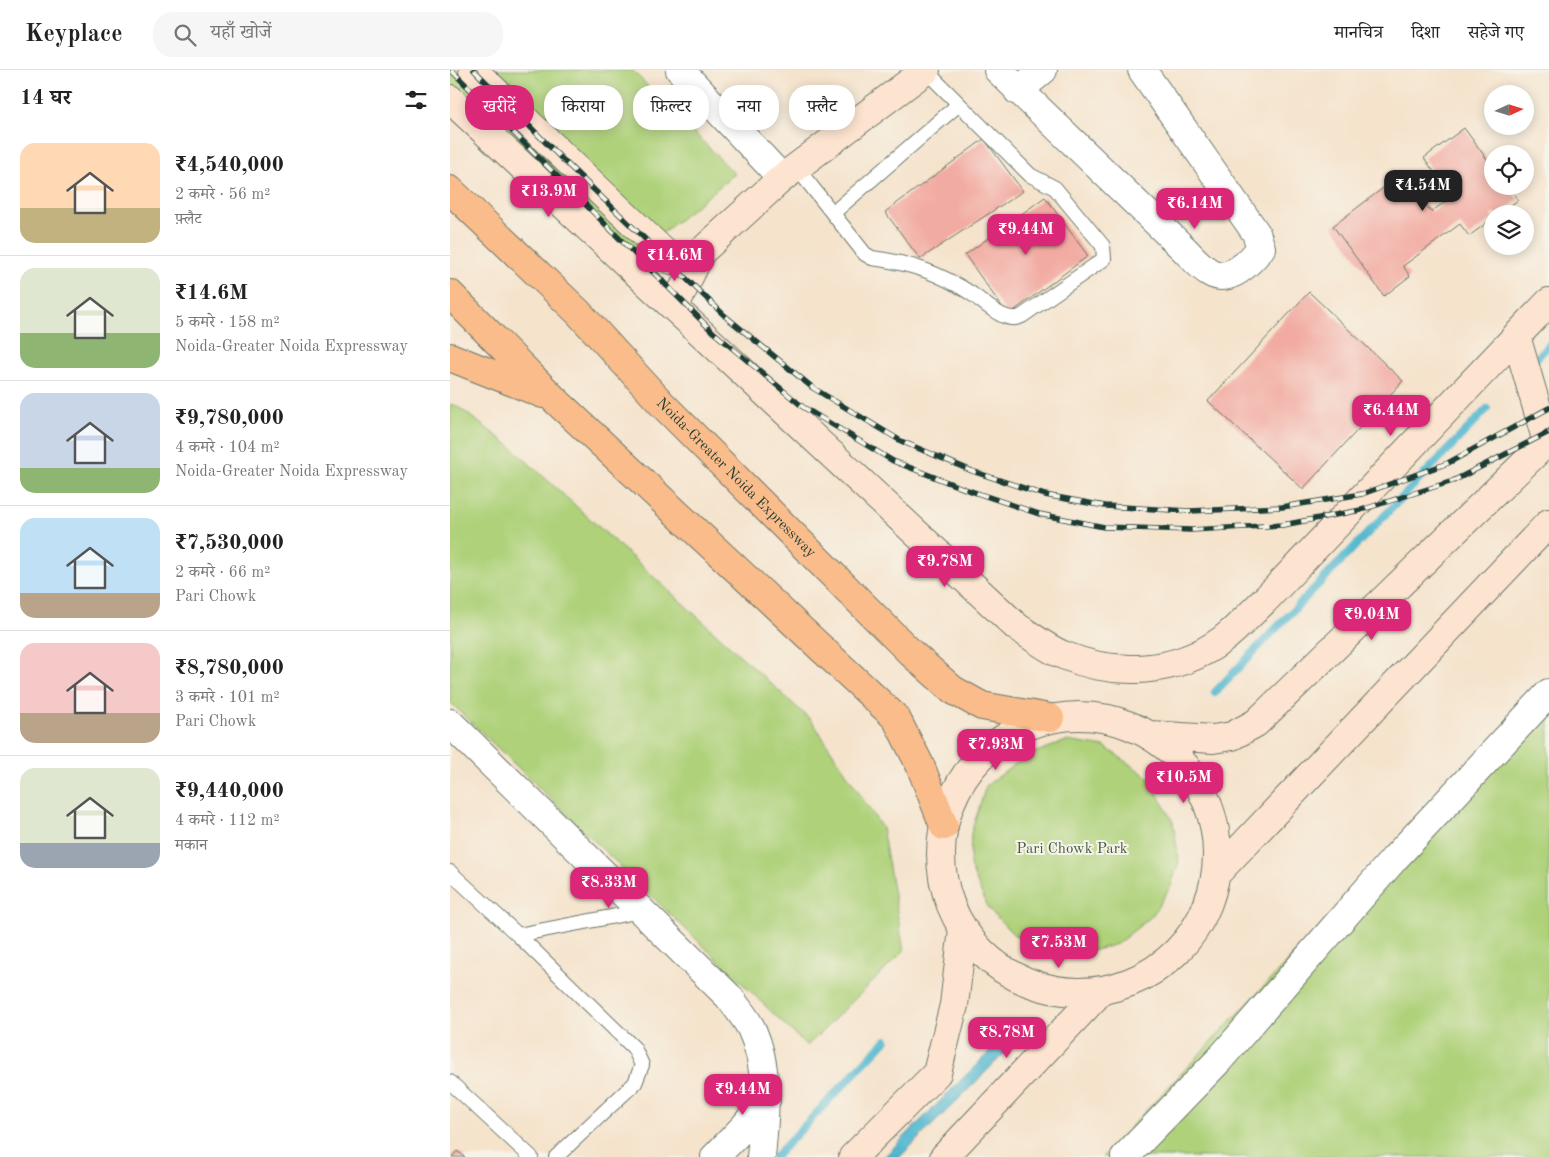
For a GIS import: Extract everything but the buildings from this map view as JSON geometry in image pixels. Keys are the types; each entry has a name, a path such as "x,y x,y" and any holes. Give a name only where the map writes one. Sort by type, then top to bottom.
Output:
{"highway":[{"name":"Noida-Greater Noida Expressway","path":"450,190 578,312 662,404 911,653 953,690 982,706 1050,718"},
{"path":"450,294 554,398 896,718 920,766 944,826"},
{"path":"450,357 554,398"}],"main road":[{"path":"473,70 672,260"},
{"path":"675,306 702,252 789,172 926,70"},
{"path":"450,99 675,306 1018,627 1062,655 1110,668 1147,670 1184,662 1222,640 1264,601 1549,302"},
{"path":"636,270 702,252"},
{"path":"1150,735 1213,739 1232,736 1256,723 1548,441 1516,336"},
{"path":"1216,874 1549,523"},
{"path":"1085,715 1119,721 1150,735 1182,761 1204,795 1217,834 1216,874 1203,916 1178,952 1142,977 1101,991 1061,992 1023,981 989,959 963,929 948,897 941,861 944,826 957,788 981,756 1013,732 1050,718 1085,715"},
{"path":"853,1157 937,1073 954,1005 963,929"},
{"path":"944,1157 1101,991"}],"street":[{"path":"680,70 789,172"},
{"path":"998,70 1212,274 1229,275 1251,261 1261,248 1256,233 1142,70"},
{"path":"1018,91 1043,70"},
{"path":"1125,1157 1218,1061 1394,859 1549,693"},
{"path":"450,723 728,996 750,1026 762,1057 766,1100 762,1146"},
{"path":"715,1157 744,1127 766,1100"}],"lane":[{"path":"789,172 832,213 865,254 872,258 918,267 948,278 1005,317 1022,316 1104,259 1104,246 1055,188 1030,175 926,70"},
{"path":"832,213 959,104"},
{"path":"450,872 634,1048 642,1065 635,1083 556,1157"},
{"path":"518,935 641,911"},
{"path":"450,1082 532,1157"}],"green space":[{"path":"450,70 632,70 647,85 633,85 633,130 691,130 735,174 642,250 602,239 494,130 534,130 534,85 465,85 465,101 450,86"},
{"path":"450,404 457,406 510,446 812,721 882,828 904,951 807,1046 450,702"},
{"path":"1549,686 1549,1157 1102,1157"},
{"name":"Pari Chowk Park","path":"1066,741 1105,747 1148,777 1173,822 1179,861 1171,886 1152,916 1117,944 1085,953 1040,951 1014,935 988,908 970,866 971,833 986,786 1026,756"}],"water":[{"path":"1012,1029 1023,1035 900,1157 884,1157"}],"waterway":[{"path":"1530,365 1549,345"},
{"path":"1215,692 1487,409"},
{"path":"775,1157 886,1040"}],"railway":[{"path":"451,70 713,332 803,407 893,461 965,489 1039,514 1104,527 1191,530 1283,525 1361,510 1453,481 1549,432"},
{"path":"474,70 561,158 725,316 813,388 901,441 972,471 1045,495 1105,506 1189,511 1282,507 1362,494 1448,463 1549,408"}]}
